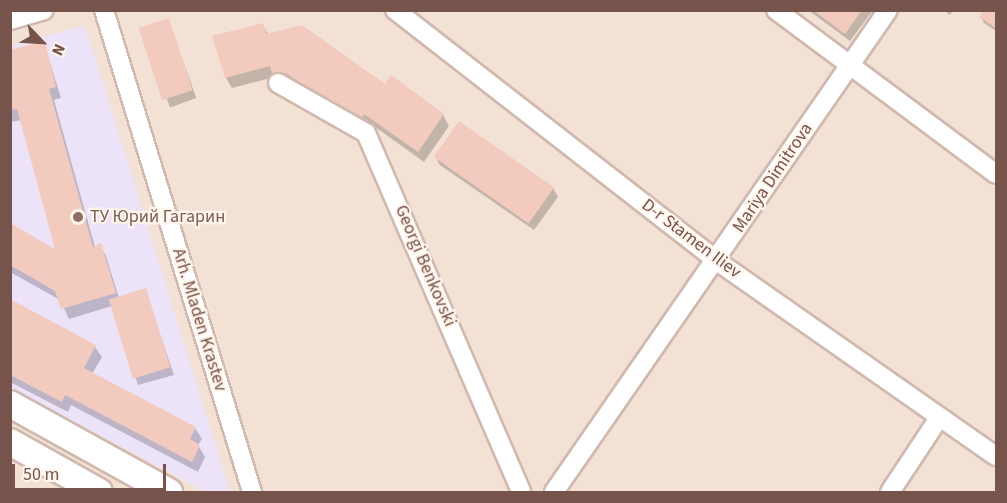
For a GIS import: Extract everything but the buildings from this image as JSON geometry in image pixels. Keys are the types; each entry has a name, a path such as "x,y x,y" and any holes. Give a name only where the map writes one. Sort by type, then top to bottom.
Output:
{"main road":[{"path":"10,404 169,492"},
{"path":"10,442 99,492"}],"street":[{"path":"10,20 44,10"},
{"name":"Arh. Mladen Krastev","path":"104,10 252,492"},
{"name":"D-r Stamen Iliev","path":"395,10 717,261 996,456"},
{"path":"776,10 996,174"},
{"name":"Mariya Dimitrova","path":"554,492 717,261 888,10"},
{"name":"Georgi Benkovski","path":"278,83 366,133 521,492"},
{"path":"890,492 939,418"}],"shaded area":[{"path":"11,11 996,11 996,492 11,492"},
{"name":"ТУ Юрий Гагарин","path":"85,25 230,492 206,492 11,388 11,46"}],"place":[{"name":"ТУ Юрий Гагарин","path":"78,217"}]}
